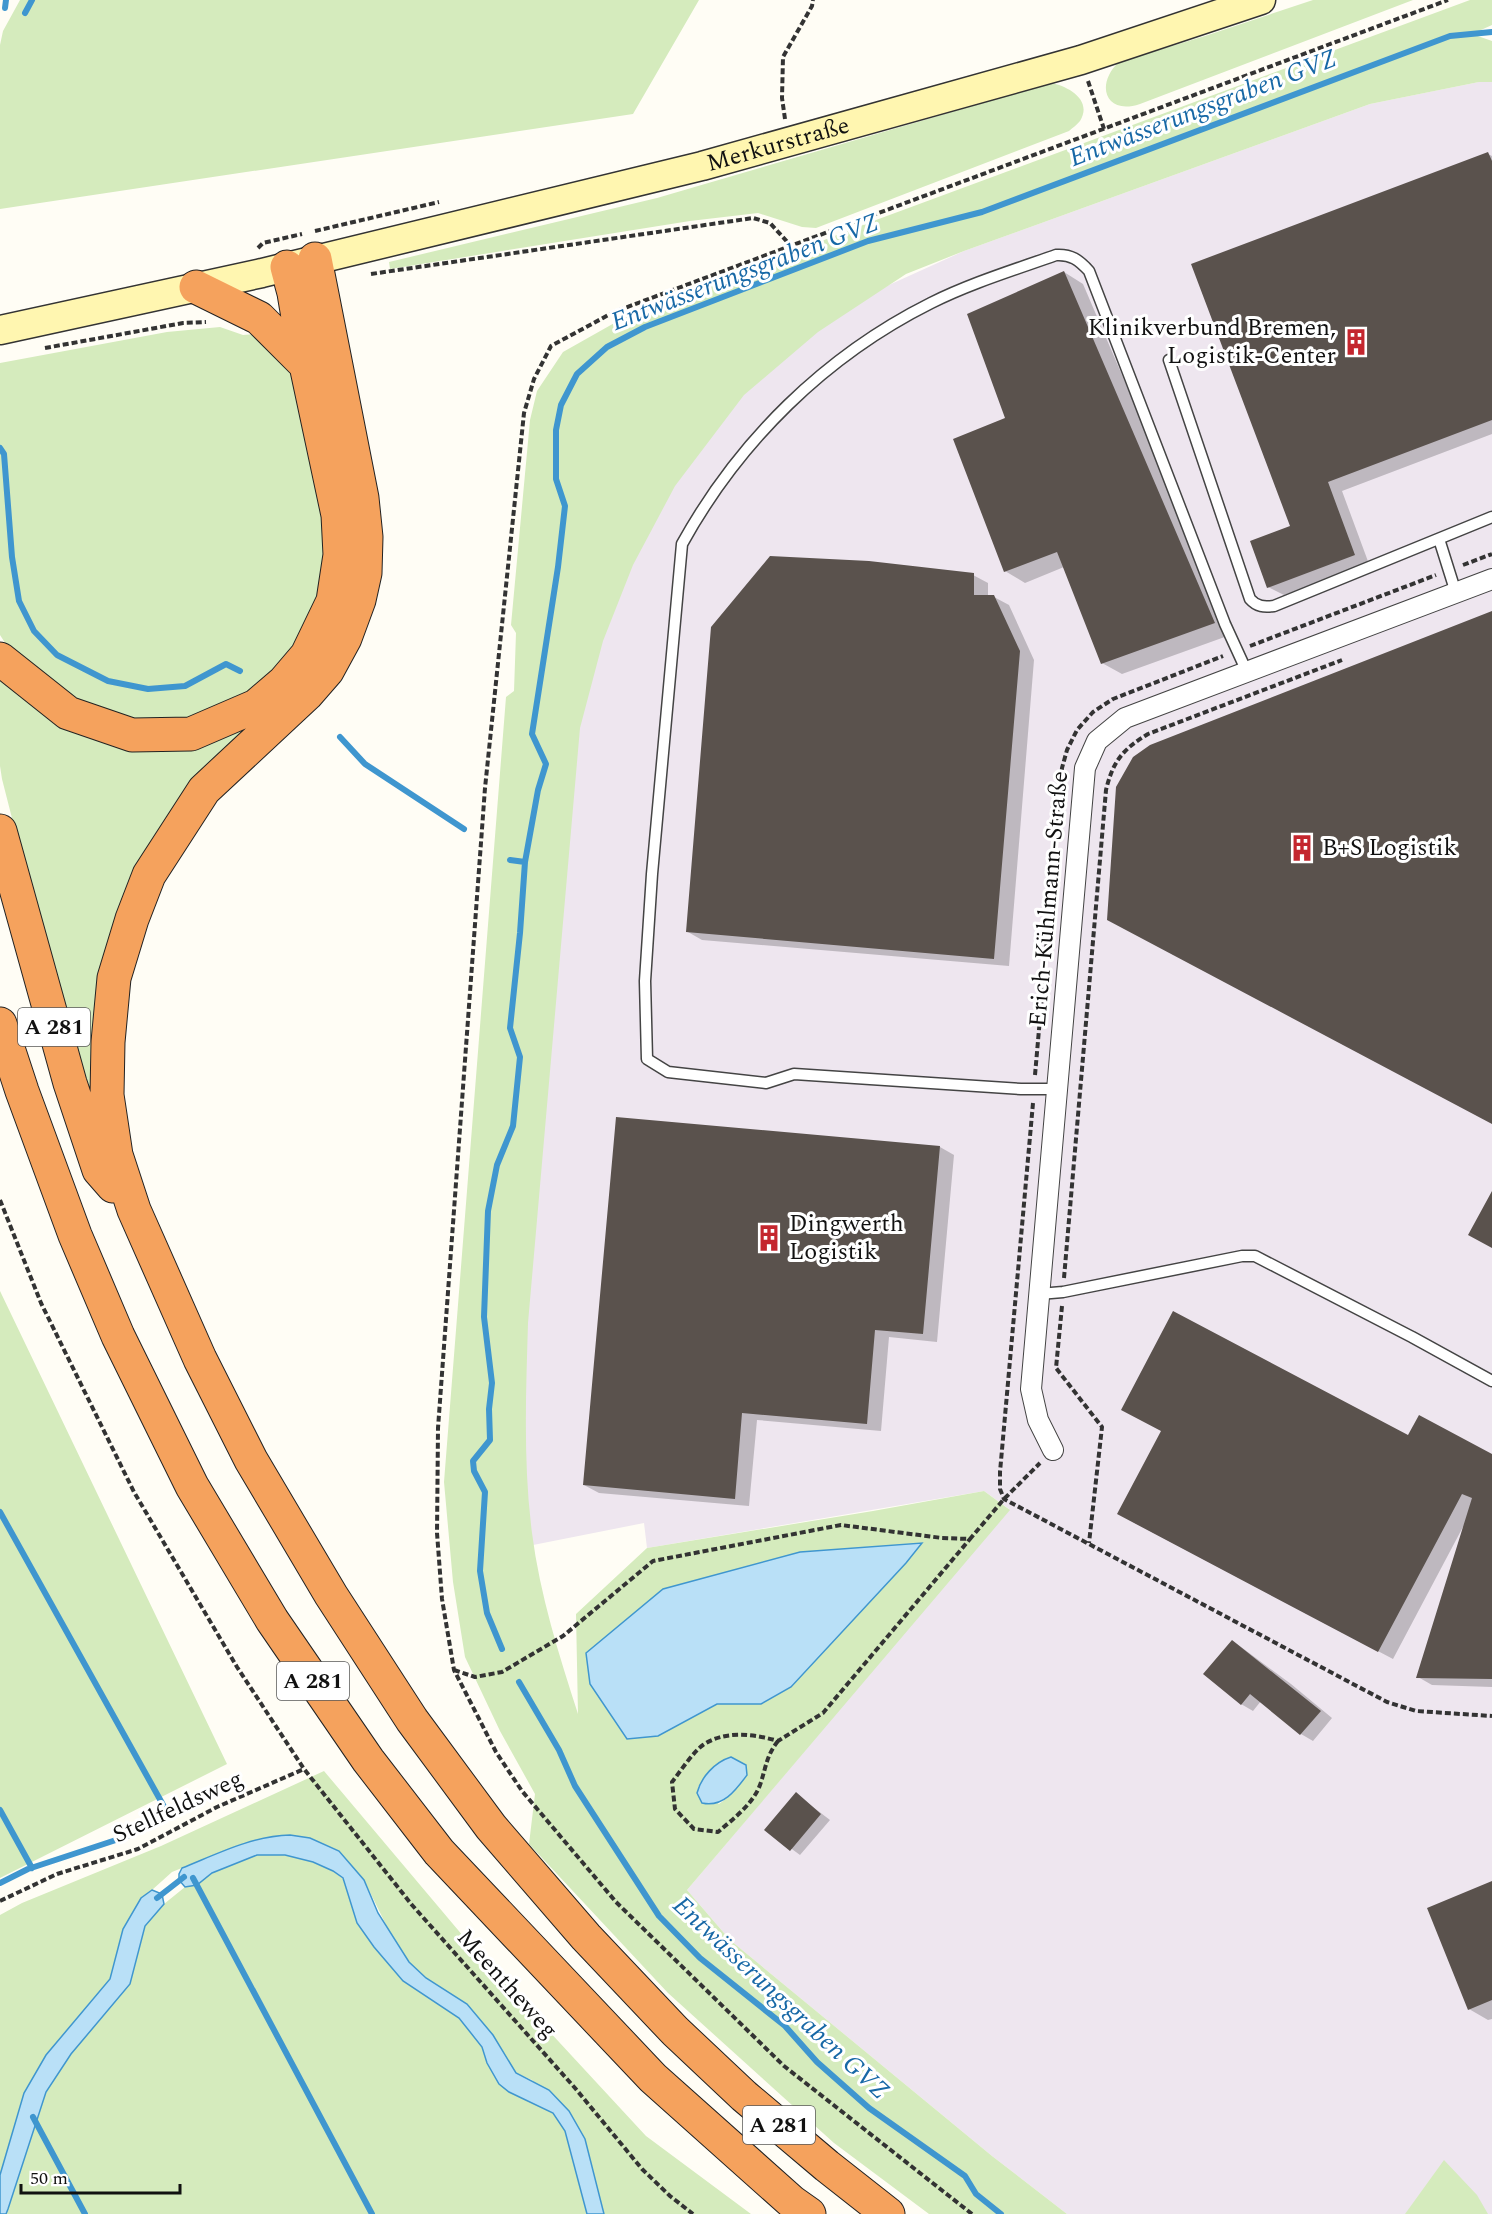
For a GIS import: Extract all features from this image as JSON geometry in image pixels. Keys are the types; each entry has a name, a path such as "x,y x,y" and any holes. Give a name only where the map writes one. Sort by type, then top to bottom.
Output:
{"highway":[{"path":"0,659 68,714 132,735 191,734 256,706 284,682 307,655 333,601 340,555 338,515 306,365 294,293 301,263"},
{"path":"134,1210 116,1155 107,1095 108,1042 114,978 132,919 149,875 204,790 307,694 327,671 345,638 359,600 365,573 366,537 362,498 301,263"},
{"path":"196,287 259,318 306,365"},
{"name":"A 281","path":"0,831 70,1083 99,1170 134,1210 200,1359 251,1460 332,1595 412,1720 491,1827 586,1937 675,2031 744,2096 888,2214"},
{"name":"A 281","path":"0,1024 22,1092 75,1235 118,1336 192,1486 272,1620 368,1760 439,1852 653,2078 792,2202 809,2214"}],"street":[{"name":"Merkurstraße","path":"9,328 301,263 702,166 1081,60 1261,0"},
{"name":"Erich-Kühlmann-Straße","path":"1053,1450 1038,1420 1031,1389 1085,768 1098,741 1125,718 1492,579"}],"lane":[{"path":"1057,1089 1034,1090 794,1074 766,1083 668,1072 647,1059 645,981 652,874 682,544 699,514 773,418 828,369 882,331 932,303 1056,255 1068,255 1089,271 1247,672"},
{"path":"1169,360 1250,599 1254,605 1274,606 1492,517"},
{"path":"1439,539 1456,592"},
{"path":"1039,1294 1063,1292 1242,1256 1255,1256 1412,1336 1492,1381"}],"path":[{"path":"787,141 782,98 783,57 812,6 813,0"},
{"path":"972,2214 784,2066 616,1902 522,1791 496,1752 454,1670 441,1599 437,1533 438,1428 485,788 524,413 534,379 551,346 614,312 1448,0"},
{"path":"1081,60 1104,129"},
{"path":"399,269 753,218 770,223 791,246"},
{"path":"42,348 183,323 212,322"},
{"path":"1492,554 1113,699 1093,712 1077,730 1062,768 1000,1472 1000,1489 1004,1499 1387,1702 1416,1711 1438,1714 1492,1716"},
{"path":"1089,1543 1102,1427 1056,1368 1106,790 1110,773 1120,756 1148,734 1348,658"},
{"name":"Meentheweg","path":"0,1200 41,1303 134,1492 237,1667 304,1769 412,1905 574,2088 642,2169 693,2214"},
{"path":"778,1741 758,1735 728,1735 702,1745 672,1782 675,1809 694,1829 718,1832 740,1813 759,1788 768,1754 778,1741 823,1713 1004,1499 1053,1450"},
{"path":"454,1670 474,1677 502,1672 563,1636 653,1561 842,1525 942,1538 970,1539"},
{"name":"Stellfeldsweg","path":"0,1901 57,1874 138,1849 217,1807 304,1769"}],"shaded area":[{"path":"1479,82 1492,82 1492,2214 1067,2214 992,2156 730,1940 687,1890 1009,1509 984,1491 647,1548 644,1523 523,1547 518,1393 570,728 657,480 794,328 964,251 1370,104"}],"green space":[{"path":"20,0 699,0 633,114 0,209 0,45 3,31"},
{"path":"1313,0 1413,0 1140,104 1128,107 1119,106 1107,96 1107,80 1119,62"},
{"path":"1470,0 1492,0 1492,25 1472,34 1492,41 1492,82 1479,82 1370,104 964,251 906,274 818,332 744,395 675,486 633,565 603,641 580,728 528,1323 526,1428 527,1480 535,1556 551,1625 578,1714 576,1614 647,1548 984,1491 1010,1510 687,1890 730,1940 992,2156 1067,2214 929,2214 834,2143 668,1993 529,1844 535,1794 500,1731 465,1657 453,1582 444,1482 506,697 514,691 516,633 511,625 530,420 537,391 563,352 625,317 876,220","holes":["922,1543 791,1687 761,1704 717,1704","712,1769 747,1775 719,1804 698,1787"]},
{"path":"1051,83 1065,87 1077,95 1081,101 1083,113 1080,121 1069,131 816,228 802,227 758,213 690,221 390,269 389,262 657,198"},
{"path":"220,327 243,335 255,334 301,379 331,577 277,676 228,707 171,725 109,720 18,663 0,635 0,363 167,332"},
{"path":"0,669 138,743 274,701 183,800 94,1104 52,975 2,779"},
{"path":"0,1291 227,1764 0,1878"},
{"path":"324,1771 485,1962 646,2136 751,2214 604,2214 585,2139 532,2080 516,2073 467,2004 426,1978 409,1962 393,1939 364,1880 339,1851 236,1846 172,1872 141,1898 123,1929 110,1979 24,2093 0,2175 0,1915 22,1903 161,1846"},
{"path":"257,1855 285,1855 313,1862 333,1871 343,1879 357,1923 403,1981 459,2018 482,2047 487,2063 553,2113 565,2131 587,2214 6,2214 46,2092 71,2054 130,1984 145,1926 164,1904 185,1887 197,1885 212,1873"},
{"path":"1444,2160 1477,2195 1488,2214 1405,2214"}],"water":[{"path":"922,1543 791,1687 761,1704 717,1704 658,1736 627,1739 590,1684 586,1653 663,1589 800,1552"},
{"path":"731,1757 746,1765 747,1775 723,1800 710,1804 702,1803 697,1793 705,1776 714,1766"},
{"path":"290,1835 310,1838 339,1851 364,1880 378,1913 409,1962 426,1978 467,2004 493,2035 516,2073 549,2090 569,2111 585,2139 604,2214 587,2214 565,2131 553,2113 509,2092 499,2084 487,2063 482,2047 459,2018 403,1981 357,1923 343,1878 313,1862 285,1855 257,1855 212,1873 197,1885 185,1887 179,1880 182,1868 248,1842"},
{"path":"152,1890 162,1894 164,1904 145,1926 130,1984 71,2054 46,2092 8,2209 6,2214 0,2214 0,2175 24,2093 46,2055 110,1979 123,1929 141,1898"}],"building":[{"name":"Klinikverbund Bremen, Logistik-Center","path":"1488,152 1492,161 1492,420 1328,482 1355,555 1267,588 1250,541 1290,526 1191,264"},
{"path":"1064,271 1215,623 1101,664 1057,552 1004,572 953,439 1005,418 967,314"},
{"path":"770,556 869,561 974,573 974,595 994,595 1020,651 994,959 686,932 711,627"},
{"name":"B+S Logistik","path":"1492,611 1492,1124 1107,920 1116,787 1133,757 1150,745"},
{"name":"Dingwerth Logistik","path":"616,1117 940,1146 923,1334 875,1330 867,1424 742,1413 735,1499 583,1485"},
{"path":"1492,1191 1492,1248 1468,1235"},
{"path":"1173,1311 1408,1435 1419,1415 1492,1454 1492,1679 1416,1678 1472,1498 1462,1494 1378,1652 1117,1514 1161,1431 1121,1410"},
{"path":"1232,1640 1321,1711 1300,1735 1250,1694 1241,1705 1203,1674"},
{"path":"796,1792 821,1814 790,1851 764,1830"},
{"path":"1492,1881 1492,2000 1468,2010 1427,1908"}],"waterway":[{"path":"5,8 6,0"},
{"path":"25,13 32,0"},
{"name":"Entwässerungsgraben GVZ","path":"502,1649 487,1613 480,1571 485,1492 474,1471 473,1461 490,1440 489,1409 492,1383 484,1317 488,1211 497,1165 513,1126 520,1057 510,1028 525,862 538,790 546,764 532,734 558,567 565,506 556,479 556,430 561,405 577,374 607,347 645,327 868,241 982,212 1450,36 1492,32"},
{"path":"0,448 4,454 12,557 19,601 34,631 57,655 108,681 148,689 185,686 226,664 240,671"},
{"path":"340,737 365,764 464,829"},
{"path":"510,860 525,862"},
{"path":"0,1512 167,1812"},
{"name":"Entwässerungsgraben GVZ","path":"519,1682 559,1750 575,1786 659,1916 700,1958 785,2026 817,2062 869,2108 965,2176 976,2194 1001,2214"},
{"path":"0,1883 28,1869 125,1837 221,1785"},
{"path":"0,1810 32,1868"},
{"path":"157,1898 184,1877"},
{"path":"193,1878 372,2214"},
{"path":"33,2117 85,2214"}],"place":[{"name":"Klinikverbund Bremen, Logistik-Center","path":"1356,342"},
{"name":"B+S Logistik","path":"1302,848"},
{"name":"Dingwerth Logistik","path":"769,1238"}]}
